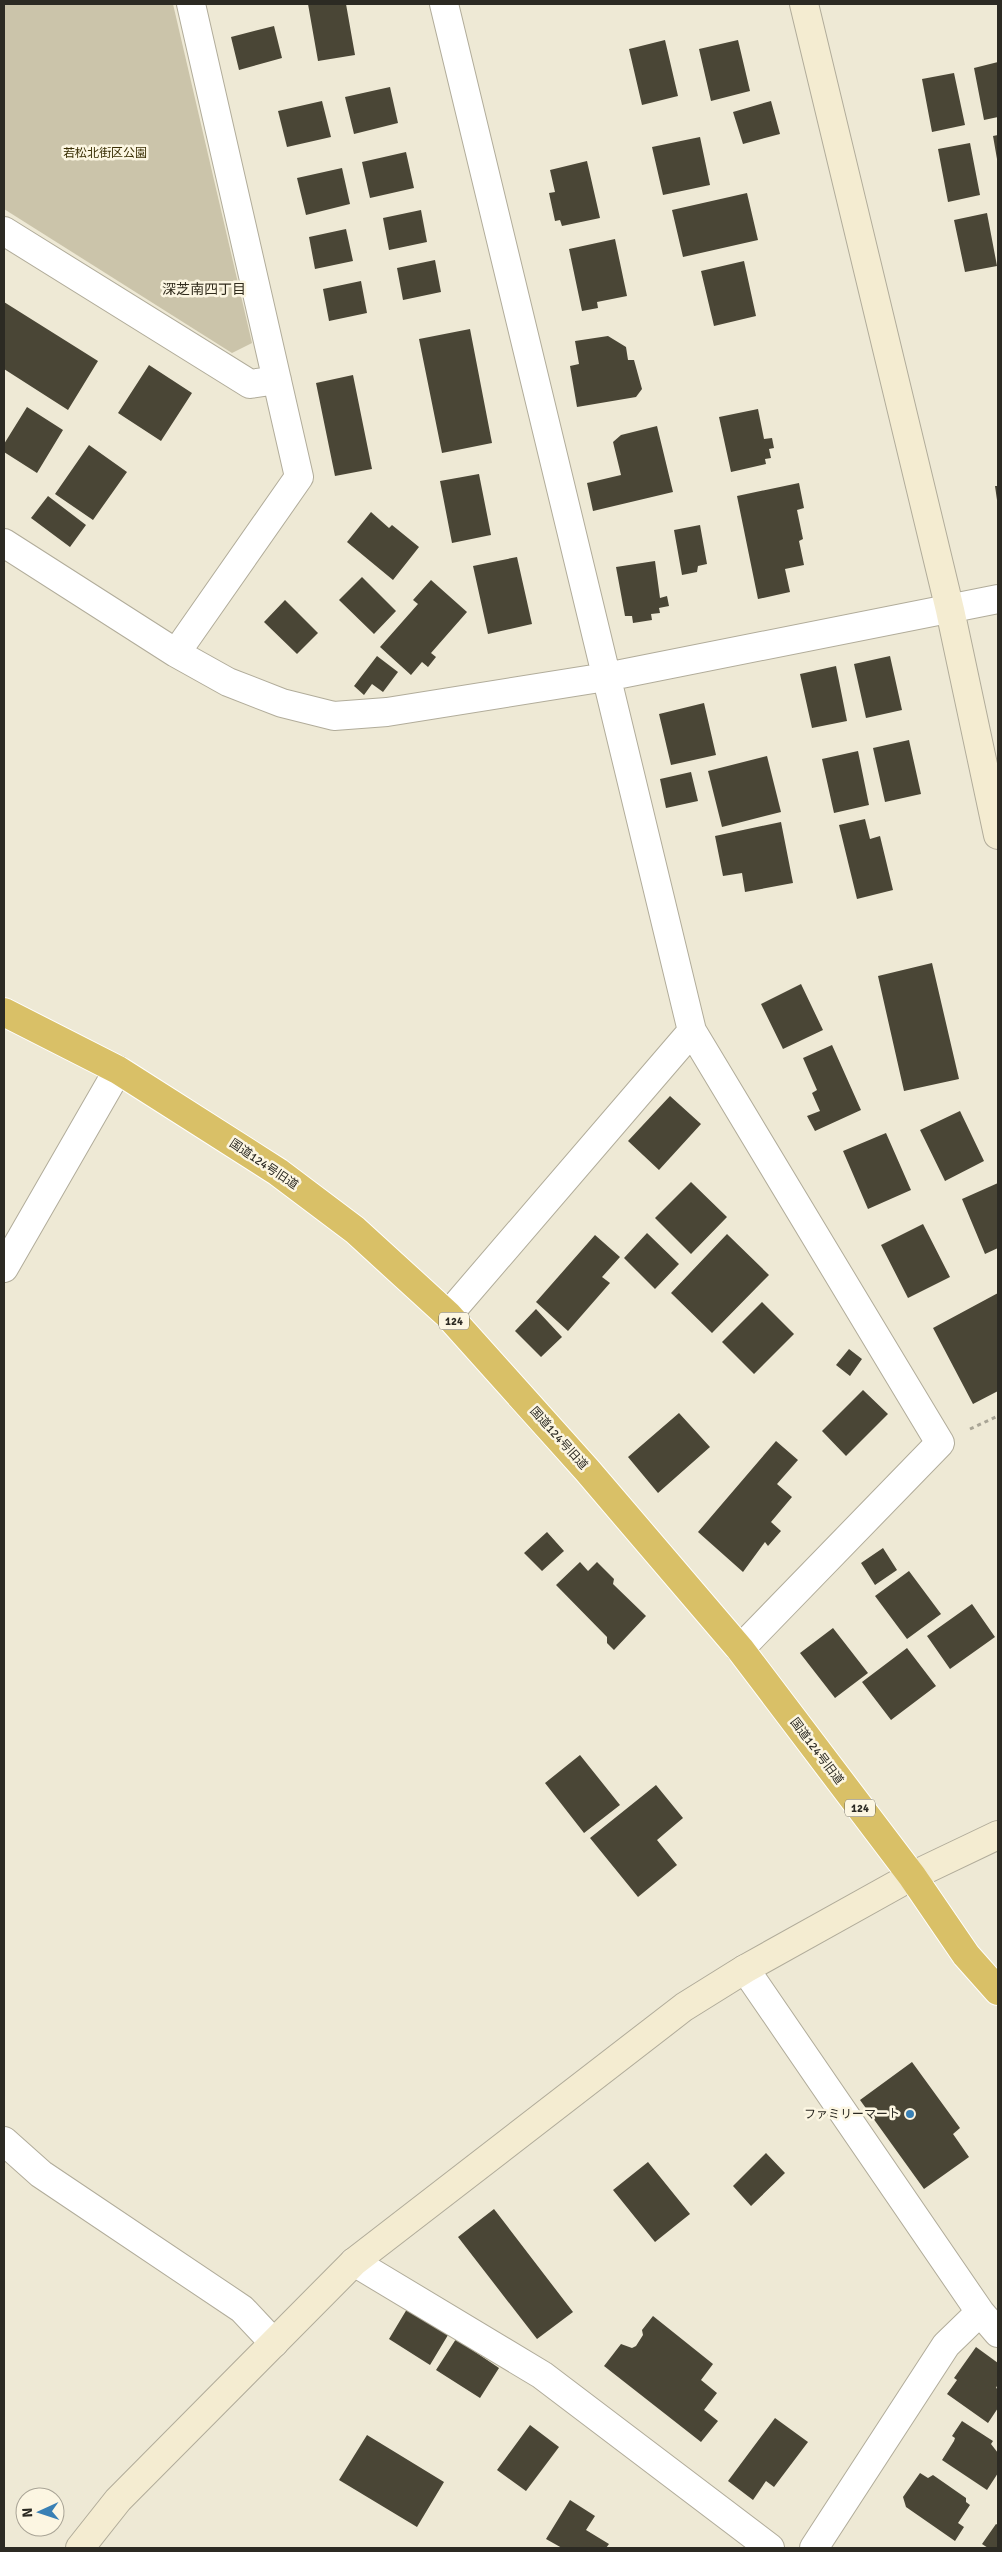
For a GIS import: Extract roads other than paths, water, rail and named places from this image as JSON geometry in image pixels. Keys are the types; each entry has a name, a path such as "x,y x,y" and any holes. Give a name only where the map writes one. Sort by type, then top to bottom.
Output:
{"highway":[{"name":"国道124号旧道","path":"4,1012 118,1070 278,1172 355,1230 448,1315 587,1470 740,1649 912,1876 966,1955 998,1991"}],"street":[{"path":"176,653 299,477 191,4"},
{"path":"444,4 692,1031 940,1444 740,1649"},
{"path":"804,4 950,610 998,835"},
{"path":"4,231 250,384 277,380"},
{"path":"4,542 176,653 228,682 282,702 334,716 386,712 606,677 998,599"},
{"path":"448,1315 692,1031"},
{"path":"4,1268 118,1070"},
{"path":"80,2548 118,2500 354,2262 684,2007 744,1969 912,1876 998,1835"},
{"path":"744,1969 980,2312 998,2333"},
{"path":"4,2141 41,2174 242,2309 274,2343"},
{"path":"354,2262 542,2375 770,2548"},
{"path":"814,2548 946,2345 980,2312"}],"place":[{"name":"ファミリーマート","path":"910,2114"}],"district":[{"name":"深芝南四丁目","path":"204,289"}],"park label":[{"name":"若松北街区公園","path":"105,153"}]}
